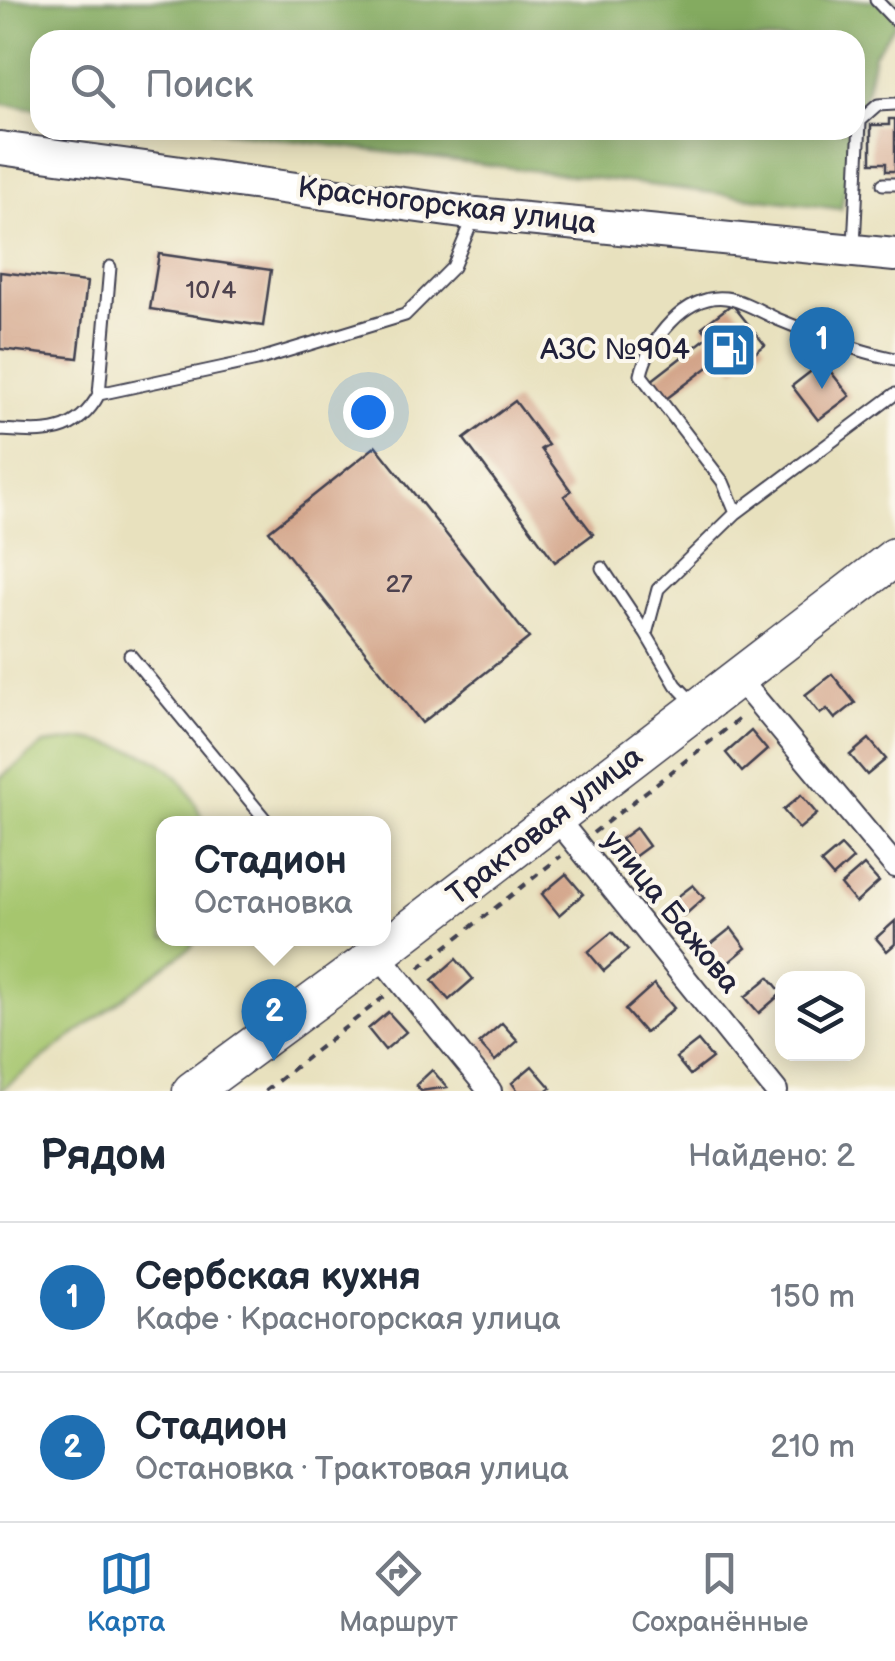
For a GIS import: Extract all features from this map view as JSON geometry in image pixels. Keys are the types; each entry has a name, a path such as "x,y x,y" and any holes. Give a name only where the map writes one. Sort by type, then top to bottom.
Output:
{"main road":[{"name":"Трактовая улица","path":"391,933 556,818 895,557"},
{"name":"Трактовая улица","path":"192,1091 372,946"}],"street":[{"name":"Красногорская улица","path":"0,148 476,214 895,254"},
{"path":"738,678 895,866"},
{"name":"улица Бажова","path":"556,818 776,1091"},
{"path":"372,946 490,1091"}],"lane":[{"path":"876,0 895,20"},
{"path":"865,117 878,105 895,104"},
{"path":"853,250 859,140"},
{"path":"99,394 258,360 405,315 453,267 476,214"},
{"path":"0,430 63,431 88,414 99,394 110,267"},
{"path":"736,514 722,482 641,376 646,353 656,338 698,302 726,298 853,350 895,358"},
{"path":"646,634 658,589 736,514 895,394"},
{"path":"602,568 676,686 698,708"},
{"path":"130,655 262,816"}],"green space":[{"path":"0,0 895,0 895,25 874,54 865,96 865,30 30,30 30,108 0,104"},
{"path":"290,140 856,140 841,209"},
{"path":"85,739 127,748 159,762 184,785 201,816 156,816 156,946 192,946 0,1091 0,778 44,744"}],"building":[{"path":"889,119 895,119 895,171 886,171 886,163 871,163 871,125 889,125"},
{"path":"159,254 271,270 263,326 150,309"},
{"path":"0,272 87,282 78,358 0,349"},
{"path":"732,304 765,345 735,369 724,355 666,399 651,381 709,336 702,327"},
{"path":"823,362 850,396 818,420 792,386"},
{"path":"515,401 548,445 541,449 571,491 564,496 593,534 555,562 464,439"},
{"path":"376,446 529,638 422,723 269,531"},
{"path":"832,674 855,703 835,719 827,709 820,714 805,695"},
{"path":"751,731 767,750 742,772 726,753"},
{"path":"869,739 886,759 867,775 850,755"},
{"path":"801,795 817,814 799,829 783,810"},
{"path":"636,828 649,846 634,857 621,839"},
{"path":"841,846 853,859 833,877 821,863"},
{"path":"864,865 879,882 856,903 841,885"},
{"path":"566,874 583,894 559,915 542,894"},
{"path":"693,885 704,898 684,916 672,901"},
{"path":"895,921 895,944 887,951 876,938"},
{"path":"731,928 746,948 722,968 706,948"},
{"path":"612,932 628,950 604,971 588,952"},
{"path":"456,959 473,979 449,1000 432,980"},
{"path":"769,977 775,984 775,999 759,1013 745,997"},
{"path":"654,984 674,1008 645,1033 625,1010"},
{"path":"388,1012 406,1032 385,1050 368,1029"},
{"path":"502,1023 518,1041 495,1061 479,1043"},
{"path":"698,1041 712,1058 690,1075 676,1058"},
{"path":"532,1066 551,1088 547,1091 518,1091 512,1083"},
{"path":"432,1070 447,1087 421,1091 416,1085"}],"place":[{"name":"АЗС №904","path":"729,350"},
{"name":"Сербская кухня","path":"822,389"},
{"name":"Стадион","path":"274,1061"}]}
